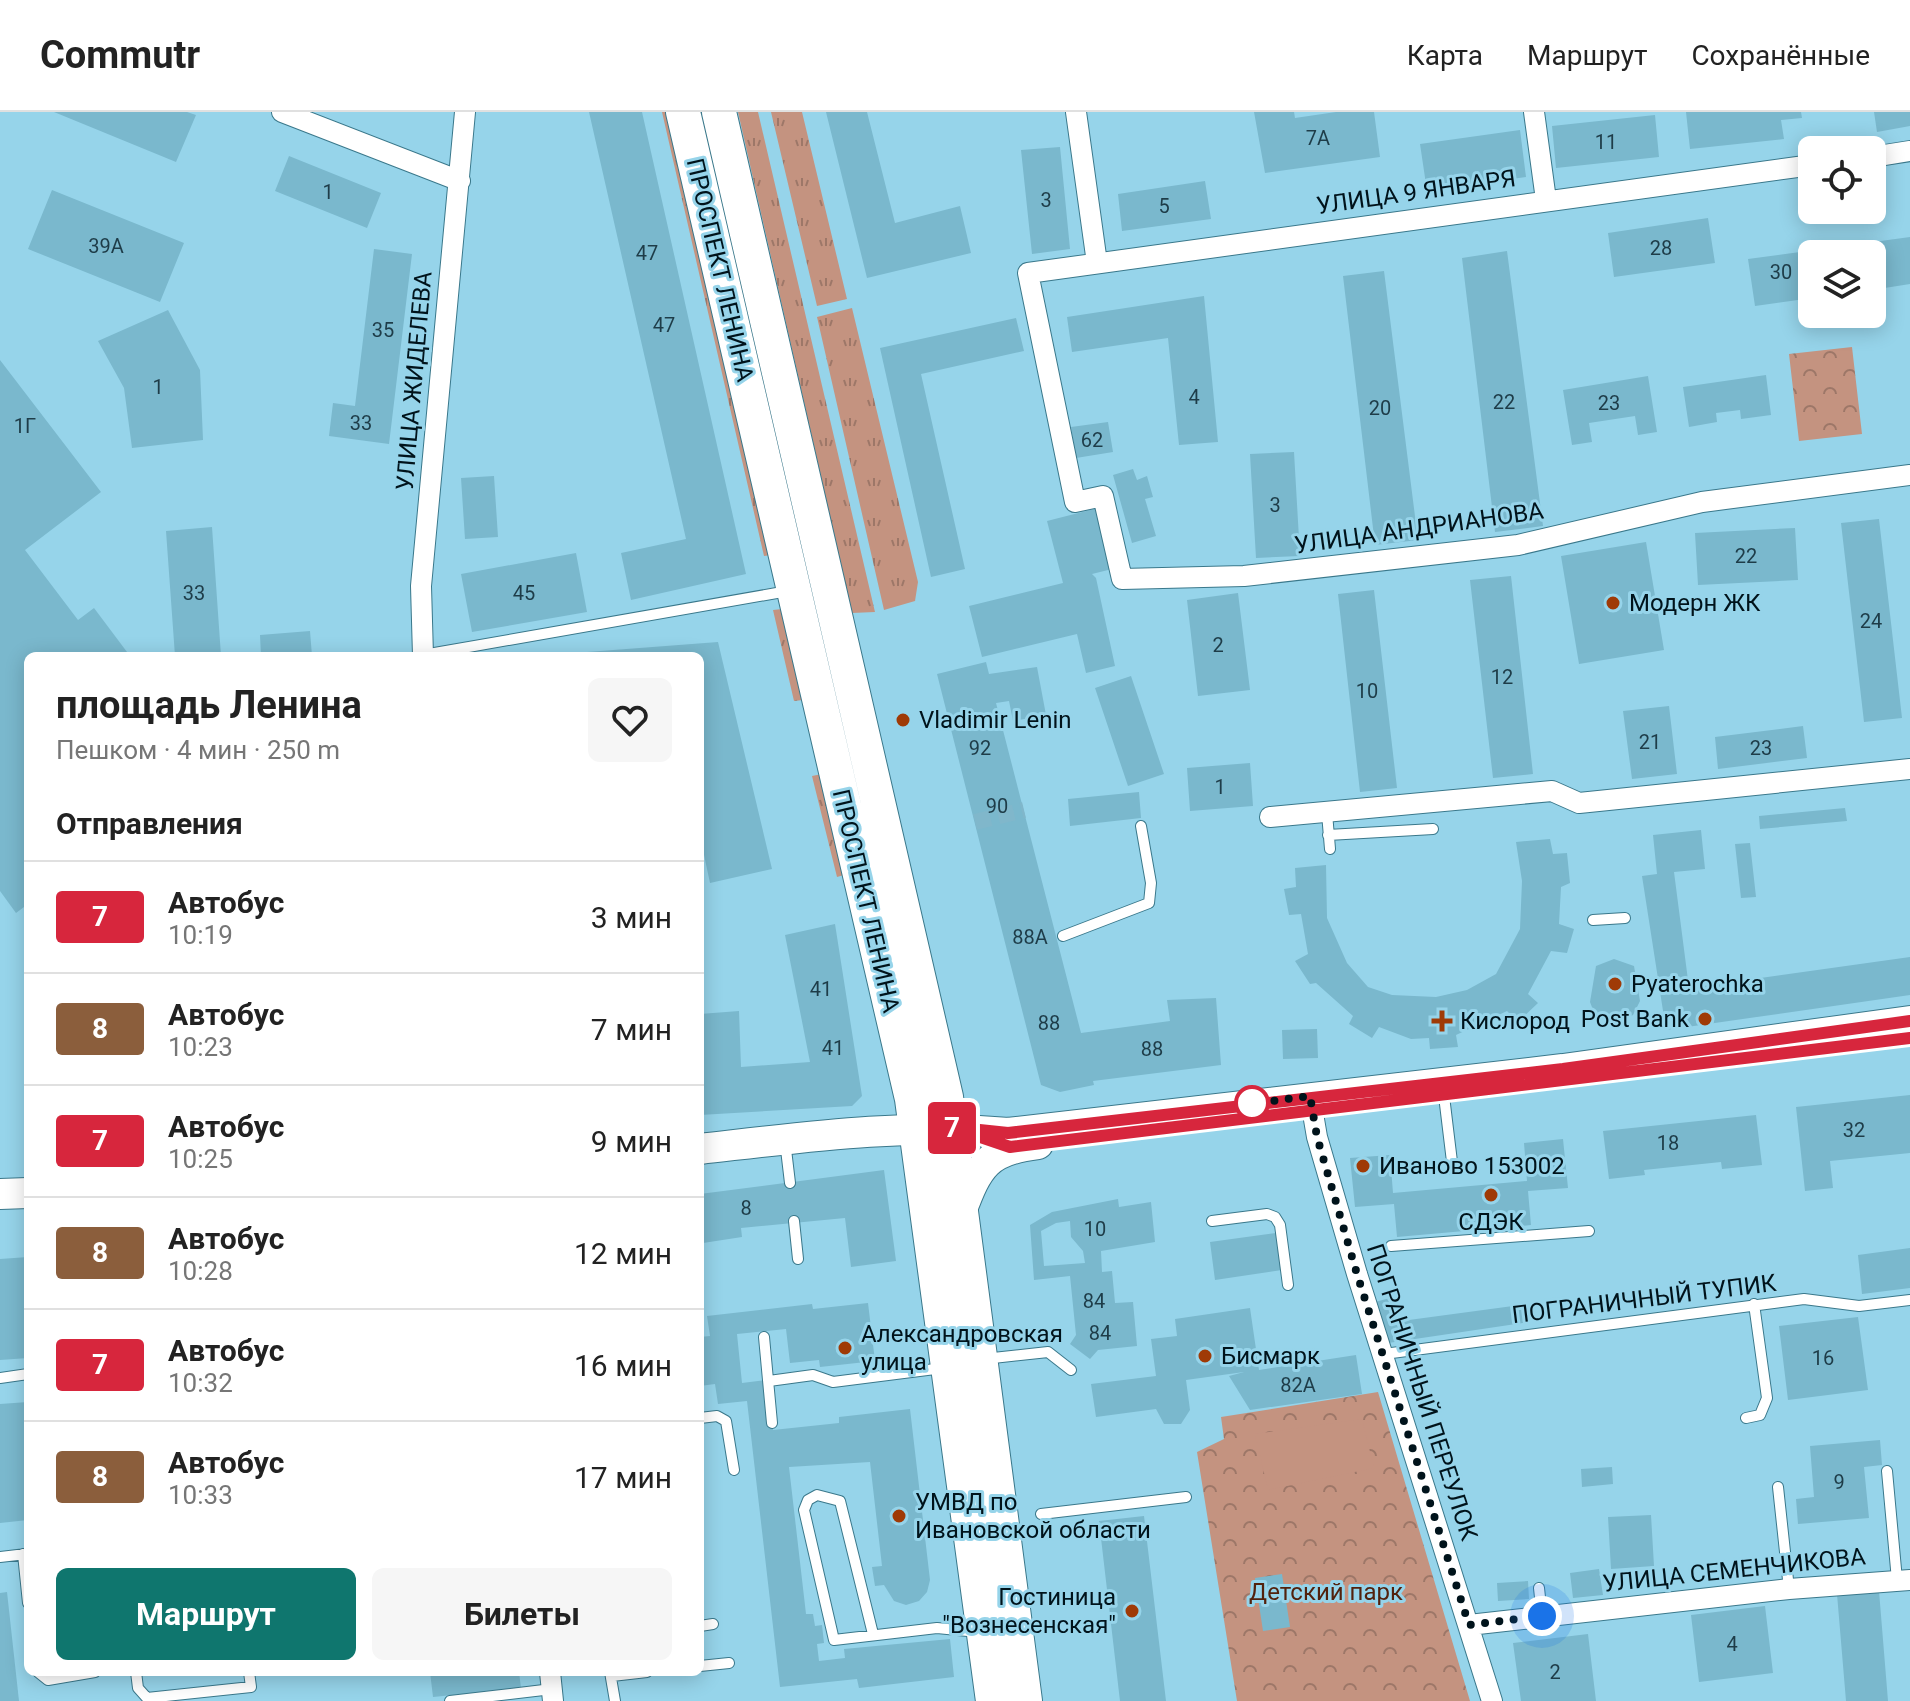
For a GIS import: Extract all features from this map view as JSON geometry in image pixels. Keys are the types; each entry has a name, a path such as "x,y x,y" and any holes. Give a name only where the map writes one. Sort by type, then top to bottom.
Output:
{"highway":[{"name":"ПРОСПЕКТ ЛЕНИНА","path":"683,112 917,1128 964,1363 1025,1701"},
{"name":"ПРОСПЕКТ ЛЕНИНА","path":"719,112 951,1127 961,1212 964,1363 984,1633 993,1701"}],"main road":[{"path":"961,1212 984,1163 1010,1147 1910,1021"},
{"path":"704,1149 917,1128 951,1127 1008,1133 1444,1096 1910,1038"},
{"path":"951,1127 1010,1147"},
{"path":"0,1194 24,1193"}],"street":[{"path":"282,112 460,181"},
{"name":"УЛИЦА ЖИДЕЛЕВА","path":"423,652 421,586 465,112"},
{"path":"1076,112 1097,263"},
{"path":"1534,112 1546,200"},
{"path":"1886,155 1910,151"},
{"name":"УЛИЦА 9 ЯНВАРЯ","path":"1122,579 1103,496 1075,502 1028,273 1798,167"},
{"name":"УЛИЦА АНДРИАНОВА","path":"1122,579 1244,576 1518,545 1702,502 1910,475"},
{"path":"1270,817 1552,791 1579,803 1910,769"},
{"name":"ПОГРАНИЧНЫЙ ПЕРЕУЛОК","path":"1311,1105 1357,1274 1492,1701"},
{"name":"УЛИЦА СЕМЕНЧИКОВА","path":"1469,1625 1789,1589 1904,1580"}],"lane":[{"path":"445,652 794,590"},
{"path":"1381,808 1382,832"},
{"path":"1327,813 1330,849"},
{"path":"1063,936 1149,903 1151,883 1141,826"},
{"path":"1328,835 1433,829"},
{"path":"1593,920 1625,918"},
{"path":"1444,1096 1453,1170"},
{"path":"785,1139 790,1183"},
{"path":"1212,1221 1267,1214 1275,1217 1280,1225 1288,1285"},
{"path":"794,1221 798,1259"},
{"path":"1391,1246 1589,1231"},
{"name":"ПОГРАНИЧНЫЙ ТУПИК","path":"1384,1354 1754,1304 1804,1299 1859,1306 1910,1300"},
{"path":"1746,1418 1760,1415 1767,1398 1754,1304"},
{"path":"764,1337 772,1423"},
{"path":"769,1381 813,1375 833,1382 1048,1352 1071,1370"},
{"path":"0,1378 24,1375"},
{"path":"704,1418 717,1416 726,1421 734,1470"},
{"path":"1887,1471 1904,1580"},
{"path":"1778,1487 1789,1589"},
{"path":"873,1634 840,1501 817,1495 808,1500 804,1510 834,1640 937,1628 984,1633"},
{"path":"1041,1514 1186,1497"},
{"path":"0,1557 24,1554"},
{"path":"1539,1588 1542,1616"},
{"path":"704,1625 713,1624"},
{"path":"704,1666 729,1663"},
{"path":"43,1676 48,1680 72,1676"},
{"path":"136,1676 138,1688 147,1698 251,1687 250,1676"},
{"path":"611,1676 615,1701"},
{"path":"450,1701 551,1687"}],"green space":[{"path":"662,112 678,112 779,554 764,556"},
{"path":"738,112 758,112 875,612 852,613"},
{"path":"771,112 802,112 847,299 817,306"},
{"path":"852,308 918,582 915,601 884,610 817,317"},
{"path":"1852,347 1862,434 1799,441 1789,354"},
{"path":"782,609 803,700 794,701 773,610"},
{"path":"822,774 844,875 837,877 812,776"},
{"name":"Детский парк","path":"1378,1392 1470,1701 1237,1701 1197,1452 1224,1439 1221,1417"},
{"path":"1362,1419 1374,1468 1268,1490 1255,1434"}],"building":[{"path":"54,112 187,112 196,115 176,162"},
{"path":"589,112 642,112 746,574 631,600 621,553 686,539"},
{"path":"826,112 867,112 895,223 960,206 971,253 867,278"},
{"path":"1254,112 1294,112 1295,118 1336,112 1374,112 1380,157 1265,173"},
{"path":"1686,112 1801,112 1802,118 1781,120 1784,139 1690,149"},
{"path":"1874,112 1910,112 1910,126 1877,132"},
{"path":"1655,115 1659,157 1556,168 1552,126"},
{"path":"1520,130 1526,177 1427,191 1420,144"},
{"path":"1060,147 1070,249 1032,254 1021,150"},
{"path":"289,156 381,193 367,228 275,191"},
{"path":"1205,181 1211,219 1122,231 1118,194"},
{"path":"52,190 184,243 160,302 28,249"},
{"path":"1708,218 1715,263 1614,277 1608,233"},
{"path":"1910,237 1910,284 1886,288 1886,240"},
{"path":"374,249 412,254 389,444 329,436 333,403 355,406"},
{"path":"1507,251 1543,526 1495,532 1462,258"},
{"path":"1798,252 1798,300 1755,306 1748,259"},
{"path":"1384,271 1418,540 1375,545 1343,276"},
{"path":"1204,296 1218,442 1179,445 1168,338 1072,352 1067,317"},
{"path":"168,310 200,370 203,440 132,448 124,388 98,341"},
{"path":"1016,318 1024,351 921,374 965,569 931,577 880,348"},
{"path":"0,360 101,492 25,550 78,620 94,608 127,652 24,652 24,907 16,913 0,891"},
{"path":"1766,375 1771,415 1741,419 1740,410 1716,413 1717,422 1689,427 1683,387"},
{"path":"1648,376 1657,432 1638,435 1635,416 1589,423 1592,442 1572,445 1563,390"},
{"path":"1108,422 1113,452 1076,458 1071,427"},
{"path":"1294,452 1300,556 1256,558 1250,454"},
{"path":"1133,469 1137,480 1147,476 1153,497 1145,499 1156,536 1132,543 1113,475"},
{"path":"494,476 498,537 465,539 461,478"},
{"path":"1098,508 1112,569 1092,574 1096,578 1115,666 1086,673 1077,634 982,657 969,606 1063,583 1047,521"},
{"path":"1879,519 1902,718 1864,722 1841,523"},
{"path":"212,527 221,652 175,652 166,531"},
{"path":"1795,528 1798,580 1698,585 1695,533"},
{"name":"Модерн ЖК","path":"1646,542 1664,650 1579,664 1561,556"},
{"path":"576,553 587,612 472,632 461,574"},
{"path":"1511,576 1533,774 1493,778 1470,580"},
{"path":"1374,590 1397,788 1360,792 1338,594"},
{"path":"1238,593 1250,690 1198,696 1187,600"},
{"path":"310,631 312,652 261,652 260,635"},
{"path":"718,642 772,869 710,883 704,855 704,652 587,652"},
{"path":"986,662 989,674 1037,667 1046,715 1013,721 1009,701 996,703 1081,1033 1170,1021 1167,1000 1216,998 1221,1065 1093,1081 1094,1085 1060,1092 1041,1085 937,674"},
{"path":"1131,676 1164,774 1128,786 1095,688"},
{"path":"1669,706 1677,774 1632,779 1623,711"},
{"path":"1803,726 1807,758 1718,769 1715,737"},
{"path":"1250,763 1253,806 1190,811 1187,768"},
{"path":"1139,792 1141,818 1070,826 1068,799"},
{"path":"1845,808 1847,821 1760,829 1759,816"},
{"path":"1701,830 1705,869 1674,872 1689,988 1910,957 1910,995 1666,1030 1642,876 1657,874 1653,835"},
{"path":"1550,839 1553,854 1567,853 1570,883 1561,887 1559,924 1574,929 1567,953 1551,951 1528,994 1538,1003 1518,1022 1507,1011 1456,1035 1458,1047 1430,1049 1429,1038 1411,1039 1379,1027 1372,1038 1349,1024 1353,1016 1316,983 1310,984 1295,961 1308,954 1301,914 1289,915 1284,889 1296,887 1295,868 1326,865 1327,918 1347,963 1368,987 1392,995 1436,997 1467,990 1496,974 1520,929 1522,881 1516,842"},
{"path":"1750,843 1756,897 1741,898 1735,844"},
{"path":"835,924 862,1096 852,1106 704,1115 704,1014 739,1011 741,1067 810,1062 785,935"},
{"name":"Pyaterochka","path":"1614,959 1634,966 1640,1001 1633,1015 1610,1023 1595,1015 1590,1002 1596,966"},
{"path":"1317,1029 1318,1058 1283,1059 1282,1030"},
{"path":"1910,1095 1910,1153 1830,1161 1833,1188 1805,1191 1796,1107"},
{"path":"1756,1115 1762,1165 1722,1169 1721,1162 1644,1170 1645,1175 1609,1179 1603,1131"},
{"path":"1563,1139 1568,1188 1528,1191 1531,1225 1397,1237 1394,1204 1355,1207 1350,1158 1390,1155 1393,1193 1527,1181 1524,1143"},
{"path":"884,1170 896,1261 851,1267 845,1218 741,1228 742,1237 704,1243 704,1193"},
{"path":"1118,1199 1119,1207 1151,1202 1155,1242 1101,1251 1102,1272 1112,1271 1115,1303 1133,1302 1137,1346 1098,1350 1090,1359 1070,1344 1076,1335 1070,1276 1034,1280 1030,1225 1052,1212","holes":["1070,1221 1071,1237 1083,1251 1085,1263 1044,1266 1041,1231 1056,1223"]},
{"path":"1276,1233 1282,1270 1215,1280 1210,1242"},
{"path":"1910,1248 1910,1288 1862,1294 1858,1255"},
{"path":"24,1257 24,1358 0,1360 0,1259"},
{"path":"1390,1298 1394,1322 1528,1304 1530,1322 1388,1343 1375,1302"},
{"name":"УМВД по Ивановской области","path":"868,1303 875,1361 820,1367 819,1360 790,1363 786,1329 737,1334 742,1383 767,1380 773,1430 839,1423 839,1417 910,1409 930,1580 927,1592 919,1601 906,1605 894,1601 884,1585 875,1586 872,1567 882,1566 870,1462 789,1467 806,1614 813,1614 815,1626 822,1625 824,1643 817,1644 819,1661 845,1658 844,1649 950,1639 954,1677 859,1688 857,1679 780,1687 747,1401 718,1404 715,1384 704,1385 704,1337 710,1336 707,1316 812,1304 813,1309"},
{"name":"Бисмарк","path":"1250,1308 1259,1370 1356,1355 1362,1394 1250,1410 1229,1376 1244,1372 1186,1380 1190,1410 1181,1424 1164,1424 1156,1409 1096,1417 1091,1384 1156,1376 1151,1339 1177,1336 1175,1319"},
{"path":"1858,1317 1868,1390 1788,1400 1779,1326"},
{"path":"24,1402 24,1520 0,1523 0,1404"},
{"path":"1880,1440 1882,1465 1864,1467 1869,1518 1798,1524 1796,1499 1814,1497 1810,1446"},
{"path":"1612,1467 1613,1484 1582,1487 1581,1469"},
{"path":"1651,1515 1654,1566 1611,1569 1608,1517"},
{"name":"Гостиница \"Вознесенская\"","path":"1144,1516 1166,1701 1120,1701 1099,1521"},
{"path":"1599,1569 1603,1595 1573,1598 1570,1573"},
{"path":"1282,1574 1290,1627 1263,1631 1255,1578"},
{"path":"1528,1581 1529,1599 1498,1601 1497,1583"},
{"path":"1879,1591 1888,1701 1846,1701 1837,1594"},
{"path":"7,1592 19,1701 0,1701 0,1593"},
{"path":"1765,1606 1773,1673 1699,1682 1691,1615"},
{"path":"1588,1634 1596,1701 1521,1701 1513,1643"},
{"path":"430,1676 520,1676 521,1688 433,1697"}],"tunnel":[{"path":"975,822 1024,810"}],"bus line":[{"name":"7","path":"1910,1021 1563,1069 1008,1133 951,1127 1010,1147 1313,1113 1910,1038"}],"place":[{"name":"Модерн ЖК","path":"1613,603"},
{"name":"Vladimir Lenin","path":"903,720"},
{"name":"Pyaterochka","path":"1615,984"},
{"name":"Post Bank","path":"1705,1019"},
{"name":"Кислород","path":"1442,1021"},
{"name":"Иваново 153002","path":"1363,1166"},
{"name":"СДЭК","path":"1491,1195"},
{"name":"Александровская улица","path":"845,1348"},
{"name":"Бисмарк","path":"1205,1356"},
{"name":"УМВД по Ивановской области","path":"899,1516"},
{"name":"Гостиница \"Вознесенская\"","path":"1132,1611"}],"route":[{"path":"1252,1103 1249,1104 1310,1096 1317,1137 1357,1274 1469,1625 1542,1616"}]}
